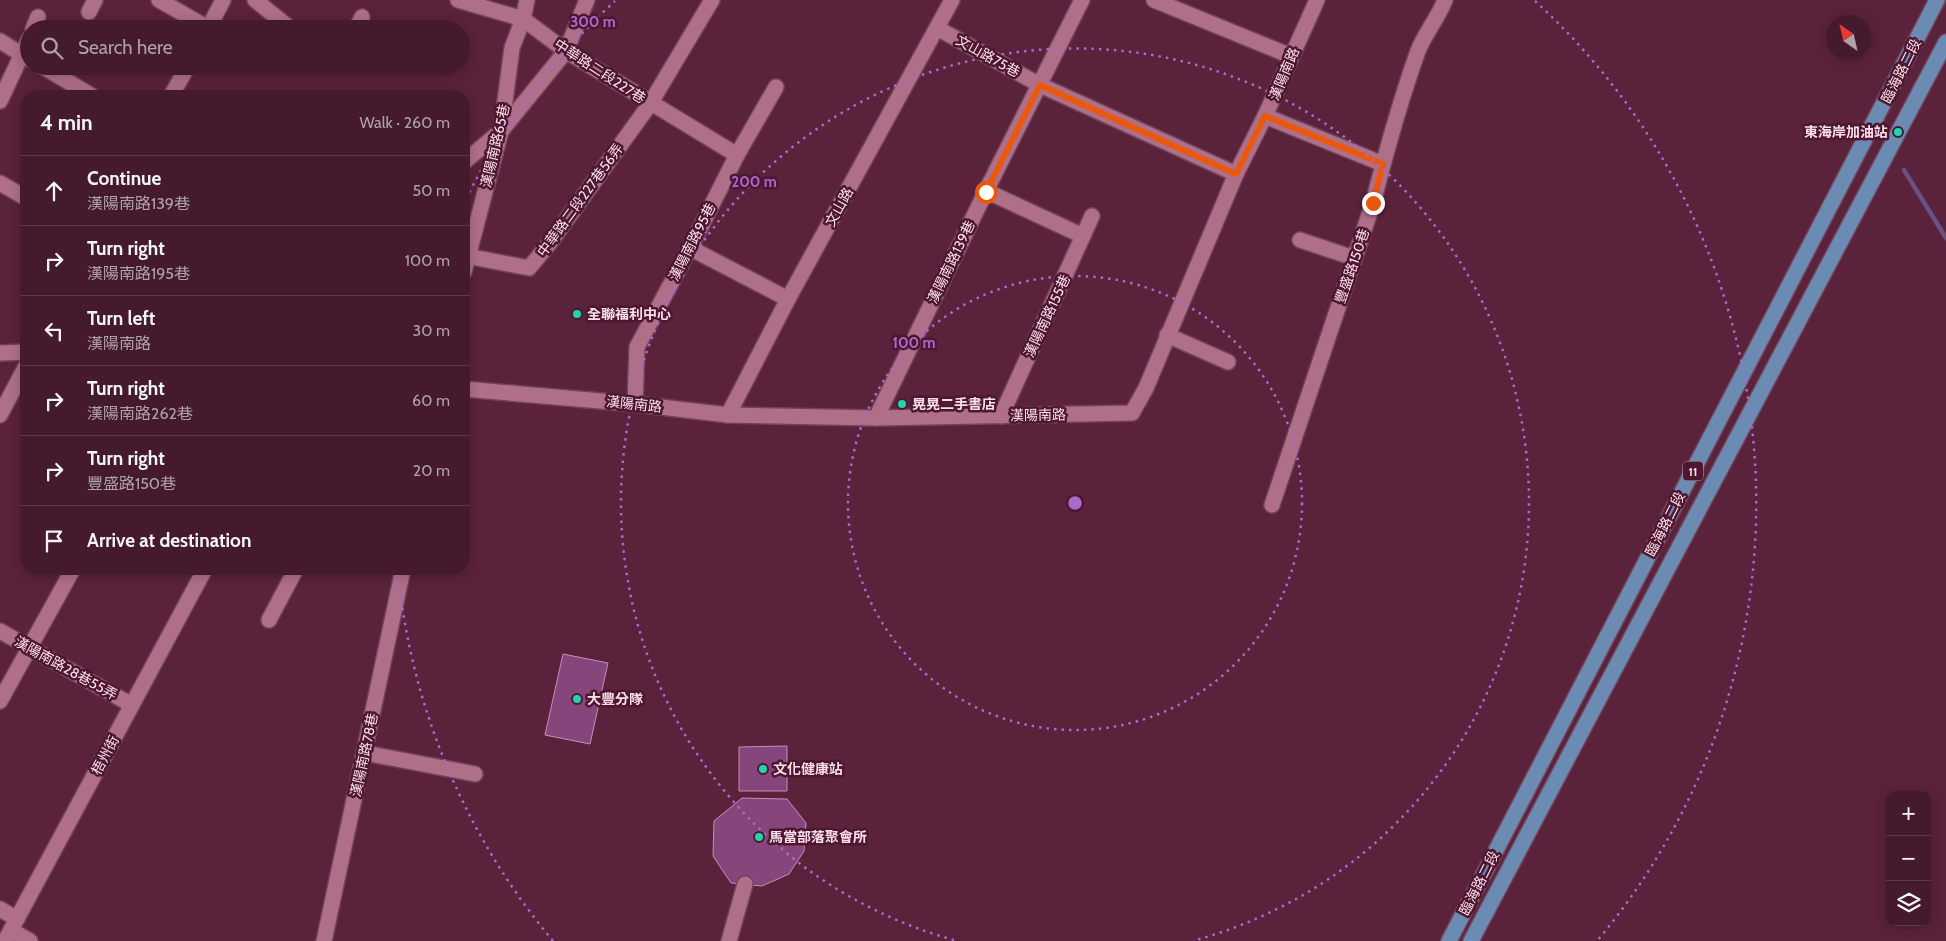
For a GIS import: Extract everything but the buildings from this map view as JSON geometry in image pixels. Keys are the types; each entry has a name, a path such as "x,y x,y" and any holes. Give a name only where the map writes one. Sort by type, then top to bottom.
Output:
{"main road":[{"name":"臨海路二段","path":"1449,941 1938,0"},
{"name":"臨海路二段","path":"1471,941 1946,42"}],"street":[{"path":"159,0 194,20"},
{"path":"212,20 223,0"},
{"path":"255,0 280,20"},
{"name":"中華路二段227巷","path":"458,0 523,19 566,51 736,156"},
{"name":"漢陽南路65巷","path":"470,245 501,131 512,48 523,19 527,0"},
{"path":"470,157 501,131 566,51 587,0"},
{"path":"650,104 712,0"},
{"name":"文山路","path":"728,415 788,299 952,0"},
{"name":"漢陽南路139巷","path":"876,418 1082,0"},
{"path":"1154,0 1291,56"},
{"name":"漢陽南路","path":"470,390 635,404 728,415 876,418 1132,413 1146,388 1236,174 1265,116 1317,0"},
{"name":"豐盛路150巷","path":"1272,505 1373,203 1383,164 1419,50 1445,0"},
{"name":"文山路75巷","path":"937,28 1040,85 1236,174"},
{"path":"0,41 20,54"},
{"path":"0,101 20,66"},
{"path":"57,75 82,90"},
{"path":"174,90 183,75"},
{"name":"漢陽南路95巷","path":"635,404 637,347 736,156 776,87"},
{"name":"中華路二段227巷56弄","path":"470,257 529,268 549,244 650,104"},
{"path":"1265,116 1383,164"},
{"path":"0,183 20,195"},
{"path":"986,192 1083,236"},
{"name":"漢陽南路155巷","path":"1001,416 1092,216"},
{"path":"1300,240 1354,258"},
{"path":"690,248 788,299"},
{"path":"1168,335 1228,362"},
{"path":"0,353 20,352"},
{"path":"0,415 20,377"},
{"path":"0,701 70,575"},
{"name":"梧州街","path":"11,930 202,575"},
{"path":"269,620 293,575"},
{"name":"漢陽南路78巷","path":"324,941 402,575"},
{"name":"漢陽南路28巷55弄","path":"0,631 132,705"},
{"path":"364,753 475,774"},
{"path":"729,941 745,884"},
{"path":"0,909 11,930 30,941"}],"waterway":[{"path":"1904,170 1946,238"}],"place":[{"name":"東海岸加油站","path":"1898,132"},
{"name":"全聯福利中心","path":"577,314"},
{"name":"晃晃二手書店","path":"902,404"},
{"name":"大豐分隊","path":"577,699"},
{"name":"文化健康站","path":"763,769"},
{"name":"馬當部落聚會所","path":"759,837"}],"route":[{"path":"986,192 1040,85 1236,174 1265,116 1383,164 1373,203"}]}
